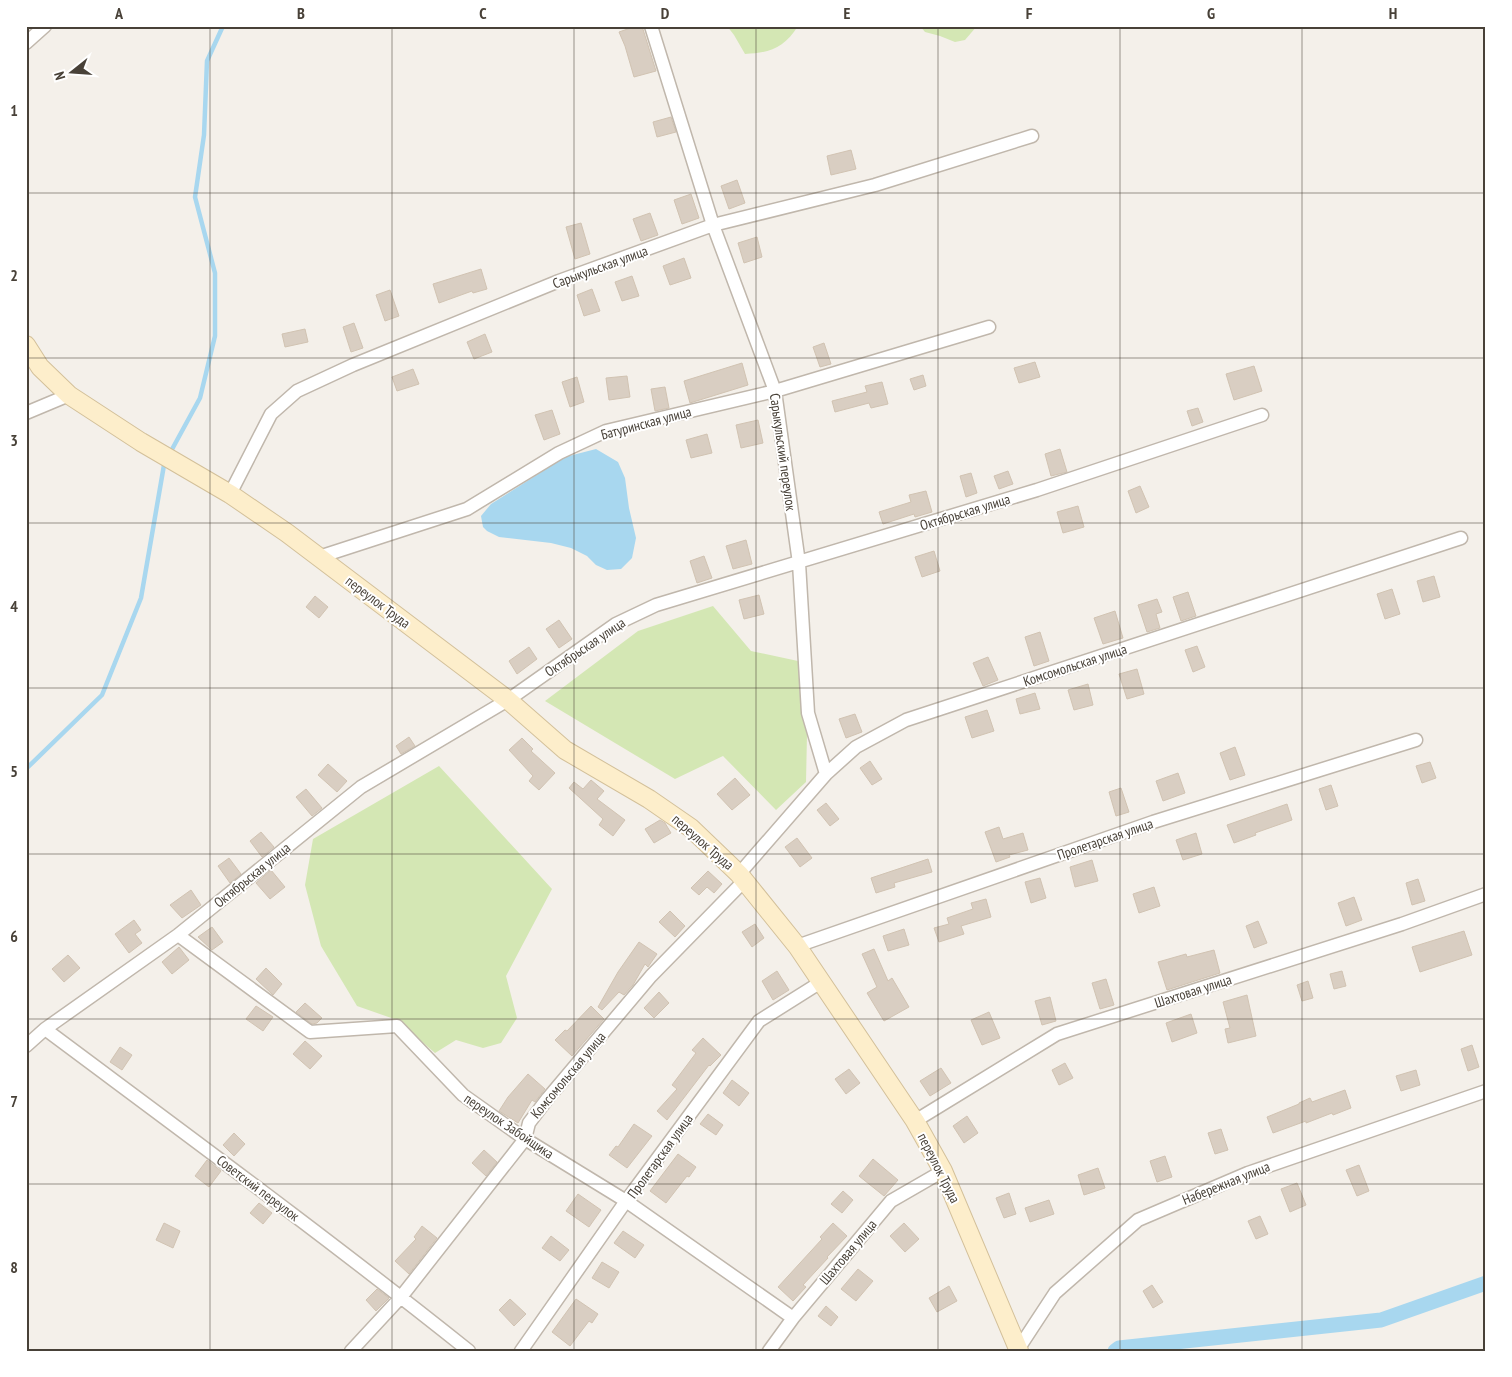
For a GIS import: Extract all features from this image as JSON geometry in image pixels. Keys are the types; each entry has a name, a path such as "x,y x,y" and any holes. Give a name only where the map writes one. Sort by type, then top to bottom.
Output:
{"street":[{"path":"26,43 45,26"},
{"name":"Сарыкульский переулок","path":"651,26 713,225 776,391 799,563 808,713 826,774"},
{"name":"Сарыкульская улица","path":"230,494 271,414 297,392 353,365 559,281 713,225 875,185 1032,136"},
{"name":"Батуринская улица","path":"319,557 467,509 559,453 606,431 776,391 989,327"},
{"name":"переулок Труда","path":"26,345 40,367 69,395 141,442 230,494 319,557 508,700 565,750 649,799 691,828 742,877 797,946 915,1120 943,1171 1018,1350"},
{"path":"26,413 69,395"},
{"name":"Октябрьская улица","path":"26,1046 45,1029 178,935 361,787 508,700 616,624 656,605 1038,490 1262,415"},
{"name":"Комсомольская улица","path":"351,1351 401,1297 525,1138 528,1123 548,1098 651,976 742,877 826,774 856,747 906,720 1460,538"},
{"name":"Пролетарская улица","path":"797,946 1152,822 1416,740"},
{"name":"Шахтовая улица","path":"915,1120 1057,1034 1393,927 1486,894"},
{"name":"переулок Забойщика","path":"178,935 310,1032 397,1026 462,1096 626,1202 793,1318"},
{"name":"Пролетарская улица","path":"521,1351 626,1202 759,1021 821,982"},
{"name":"Советский переулок","path":"45,1029 237,1172 469,1351"},
{"name":"Набережная улица","path":"1018,1350 1055,1293 1138,1220 1248,1173 1486,1090"},
{"name":"Шахтовая улица","path":"769,1351 793,1318 891,1201 943,1171"}],"green space":[{"path":"727,26 798,26 787,40 776,48 769,51 745,54"},
{"path":"920,26 977,26 965,40 955,42 925,32"},
{"path":"713,606 751,651 798,661 807,735 806,782 776,810 723,756 675,779 545,701 638,631"},
{"path":"439,766 552,889 506,976 517,1018 501,1043 483,1048 456,1040 435,1053 397,1020 357,1006 321,946 305,885 313,839"}],"water":[{"path":"596,449 618,462 625,478 636,538 632,558 621,569 607,570 596,565 587,556 571,548 551,543 499,537 483,527 481,516 491,504 565,457"}],"building":[{"path":"636,26 642,26 656,71 634,77 619,32"},
{"path":"671,117 676,132 657,137 653,122"},
{"path":"851,150 856,169 831,175 827,156"},
{"path":"737,180 745,203 729,209 721,186"},
{"path":"691,194 699,218 682,224 674,200"},
{"path":"650,213 658,235 641,241 633,219"},
{"path":"581,223 590,254 575,259 566,227"},
{"path":"757,237 762,257 744,263 738,243"},
{"path":"684,258 691,278 670,285 663,266"},
{"path":"481,269 487,289 473,293 472,291 439,303 433,284"},
{"path":"632,276 639,296 622,301 615,282"},
{"path":"592,289 600,311 584,316 577,295"},
{"path":"390,290 399,316 385,321 376,295"},
{"path":"354,323 363,348 351,352 343,327"},
{"path":"305,329 308,342 285,347 282,334"},
{"path":"485,334 492,352 474,359 467,342"},
{"path":"824,343 831,364 820,367 813,347"},
{"path":"1035,362 1040,377 1019,383 1014,368"},
{"path":"742,363 748,385 690,403 684,381"},
{"path":"1254,366 1262,391 1234,400 1226,374"},
{"path":"413,369 419,384 397,391 392,377"},
{"path":"923,375 926,386 914,390 910,379"},
{"path":"627,376 630,397 609,400 606,378"},
{"path":"577,377 584,402 570,407 562,382"},
{"path":"882,382 888,404 871,408 869,403 835,412 832,401 867,392 865,386"},
{"path":"665,387 669,408 655,411 651,389"},
{"path":"1198,408 1203,422 1192,426 1187,411"},
{"path":"552,410 560,434 544,440 535,415"},
{"path":"758,420 763,443 741,448 736,425"},
{"path":"707,434 712,453 691,458 686,440"},
{"path":"1060,449 1067,472 1051,476 1045,454"},
{"path":"1008,471 1013,484 999,489 994,476"},
{"path":"971,473 977,493 966,497 960,476"},
{"path":"1140,486 1149,507 1136,513 1128,491"},
{"path":"926,491 932,512 915,517 914,514 883,524 879,512 911,502 909,495"},
{"path":"1078,506 1084,527 1063,533 1057,512"},
{"path":"746,540 752,564 733,569 726,546"},
{"path":"934,551 940,571 922,577 915,557"},
{"path":"704,556 712,578 697,583 690,561"},
{"path":"1434,576 1440,597 1423,602 1417,581"},
{"path":"1392,589 1400,614 1385,619 1377,594"},
{"path":"1188,592 1196,616 1181,621 1173,597"},
{"path":"759,595 764,614 744,619 739,600"},
{"path":"315,596 328,607 319,618 306,607"},
{"path":"1157,599 1162,612 1156,614 1160,628 1147,632 1138,605"},
{"path":"1115,611 1123,638 1103,644 1094,618"},
{"path":"559,620 572,639 559,648 546,629"},
{"path":"1040,632 1049,661 1034,666 1025,637"},
{"path":"1197,646 1205,667 1193,672 1185,650"},
{"path":"529,647 537,659 517,674 509,661"},
{"path":"988,657 998,680 983,686 973,663"},
{"path":"1137,669 1144,694 1127,699 1119,674"},
{"path":"1088,684 1093,705 1074,710 1068,690"},
{"path":"1035,693 1040,709 1020,714 1016,699"},
{"path":"987,710 994,731 972,738 965,717"},
{"path":"855,714 862,732 846,738 839,719"},
{"path":"409,737 415,746 401,754 396,746"},
{"path":"522,738 533,749 531,751 555,773 539,790 529,781 533,776 509,750"},
{"path":"1235,747 1245,775 1230,780 1220,753"},
{"path":"870,761 882,779 872,785 860,768"},
{"path":"1430,762 1436,778 1422,783 1416,766"},
{"path":"328,764 347,781 337,792 318,775"},
{"path":"1178,773 1185,793 1163,801 1156,781"},
{"path":"735,778 750,795 732,810 717,794"},
{"path":"591,780 604,791 597,799 625,820 613,836 599,825 603,819 569,788 574,782 583,789"},
{"path":"1331,785 1338,806 1326,810 1319,789"},
{"path":"1121,788 1129,812 1116,816 1109,792"},
{"path":"306,789 322,808 312,816 296,797"},
{"path":"826,803 839,819 830,826 817,810"},
{"path":"1287,804 1292,820 1255,833 1256,835 1234,843 1227,825"},
{"path":"660,820 665,823 671,833 654,843 645,829"},
{"path":"999,827 1003,839 1023,833 1028,850 1009,855 1010,857 996,862 985,832"},
{"path":"261,832 274,847 262,857 250,841"},
{"path":"1196,833 1202,854 1183,860 1176,840"},
{"path":"797,838 812,858 800,867 785,847"},
{"path":"229,858 241,874 230,883 218,866"},
{"path":"928,859 932,872 894,883 895,887 876,893 871,878"},
{"path":"1092,860 1098,881 1075,887 1070,867"},
{"path":"271,870 285,887 270,899 256,883"},
{"path":"708,871 722,884 714,893 707,887 699,895 691,888"},
{"path":"1040,878 1046,898 1031,903 1025,882"},
{"path":"1418,879 1425,901 1412,905 1406,883"},
{"path":"1154,887 1160,906 1139,913 1133,894"},
{"path":"191,890 201,905 182,918 170,905"},
{"path":"1354,897 1362,920 1346,926 1338,903"},
{"path":"986,899 991,917 961,926 964,934 939,942 934,928 949,924 947,918 973,909 971,903"},
{"path":"670,911 685,926 675,937 659,922"},
{"path":"134,920 141,930 135,934 142,943 129,953 115,934"},
{"path":"1258,921 1267,943 1254,948 1246,926"},
{"path":"755,924 764,938 752,947 742,932"},
{"path":"212,927 223,942 212,950 198,937"},
{"path":"904,929 909,945 888,951 883,936"},
{"path":"1464,931 1472,955 1420,972 1412,947"},
{"path":"639,942 657,954 648,967 645,964 633,985 624,995 619,992 602,1010 598,1007 618,972"},
{"path":"179,947 189,960 172,974 162,962"},
{"path":"874,949 888,981 892,978 909,1007 884,1021 867,993 877,987 862,954"},
{"path":"1214,950 1220,973 1167,990 1158,962 1186,954 1187,957"},
{"path":"68,955 80,968 64,982 52,969"},
{"path":"266,968 282,984 273,995 256,979"},
{"path":"777,971 789,990 773,1000 762,981"},
{"path":"1342,971 1346,986 1334,989 1330,974"},
{"path":"1106,979 1114,1005 1100,1009 1092,983"},
{"path":"1308,981 1313,998 1302,1001 1297,985"},
{"path":"659,992 669,1003 654,1018 644,1008"},
{"path":"1247,995 1256,1036 1228,1043 1225,1029 1230,1028 1223,1002"},
{"path":"1050,997 1056,1021 1042,1025 1035,1001"},
{"path":"305,1003 322,1018 317,1023 312,1024 296,1012"},
{"path":"256,1006 273,1017 263,1031 246,1019"},
{"path":"591,1006 604,1019 572,1056 555,1040 565,1030 567,1031"},
{"path":"989,1012 1000,1038 982,1045 971,1020"},
{"path":"1191,1014 1197,1033 1172,1042 1166,1023"},
{"path":"703,1038 721,1055 709,1065 667,1120 657,1111 677,1089 672,1085 696,1053 692,1050"},
{"path":"305,1041 322,1056 310,1069 293,1054"},
{"path":"1472,1045 1479,1067 1468,1071 1461,1049"},
{"path":"120,1047 132,1055 122,1070 110,1062"},
{"path":"1065,1063 1073,1078 1059,1085 1052,1070"},
{"path":"941,1068 951,1083 930,1096 920,1081"},
{"path":"849,1069 860,1083 846,1094 835,1079"},
{"path":"1416,1070 1420,1085 1401,1091 1396,1076"},
{"path":"528,1074 545,1089 535,1102 532,1100 518,1123 499,1111 508,1097"},
{"path":"732,1080 749,1093 739,1106 723,1093"},
{"path":"1345,1090 1351,1108 1273,1133 1267,1117 1310,1098 1312,1102"},
{"path":"708,1114 723,1125 716,1135 700,1124"},
{"path":"967,1116 978,1133 964,1143 953,1126"},
{"path":"634,1124 652,1136 627,1168 609,1155 616,1146 618,1147"},
{"path":"1221,1129 1228,1150 1215,1154 1208,1133"},
{"path":"234,1133 245,1144 234,1156 223,1145"},
{"path":"484,1150 497,1162 486,1176 472,1163"},
{"path":"678,1154 696,1167 666,1203 650,1191"},
{"path":"1165,1156 1172,1177 1157,1182 1150,1161"},
{"path":"873,1159 898,1180 884,1196 859,1176"},
{"path":"207,1160 221,1171 209,1187 195,1176"},
{"path":"1359,1165 1369,1191 1357,1196 1346,1170"},
{"path":"1098,1168 1105,1188 1084,1195 1078,1175"},
{"path":"1297,1183 1306,1205 1290,1212 1281,1189"},
{"path":"843,1191 853,1200 842,1213 831,1204"},
{"path":"1009,1193 1016,1214 1004,1218 996,1198"},
{"path":"578,1194 601,1210 589,1227 566,1211"},
{"path":"1049,1200 1054,1214 1030,1222 1025,1208"},
{"path":"259,1203 272,1213 263,1224 250,1213"},
{"path":"1260,1216 1268,1234 1256,1239 1248,1221"},
{"path":"164,1223 180,1231 173,1248 156,1240"},
{"path":"833,1223 847,1236 803,1285 806,1287 793,1301 778,1287 822,1239 820,1237"},
{"path":"904,1223 919,1239 905,1252 890,1236"},
{"path":"422,1226 437,1238 409,1274 395,1261 416,1239 414,1237"},
{"path":"623,1231 644,1245 635,1258 614,1243"},
{"path":"551,1236 569,1250 560,1261 542,1248"},
{"path":"602,1262 619,1272 609,1288 592,1278"},
{"path":"858,1269 873,1281 856,1301 841,1289"},
{"path":"1152,1285 1163,1302 1153,1308 1143,1291"},
{"path":"949,1286 957,1301 937,1312 929,1298"},
{"path":"377,1289 389,1298 376,1311 366,1300"},
{"path":"510,1299 526,1314 514,1326 499,1310"},
{"path":"576,1299 598,1314 592,1323 589,1321 570,1346 552,1332"},
{"path":"826,1306 838,1317 831,1326 818,1316"}],"waterway":[{"path":"170,453 200,398 215,336 215,273 195,197 204,135 207,61 223,26"},
{"path":"26,769 102,695 141,598 166,460"},
{"path":"1115,1351 1119,1348 1381,1320 1486,1283"}]}
